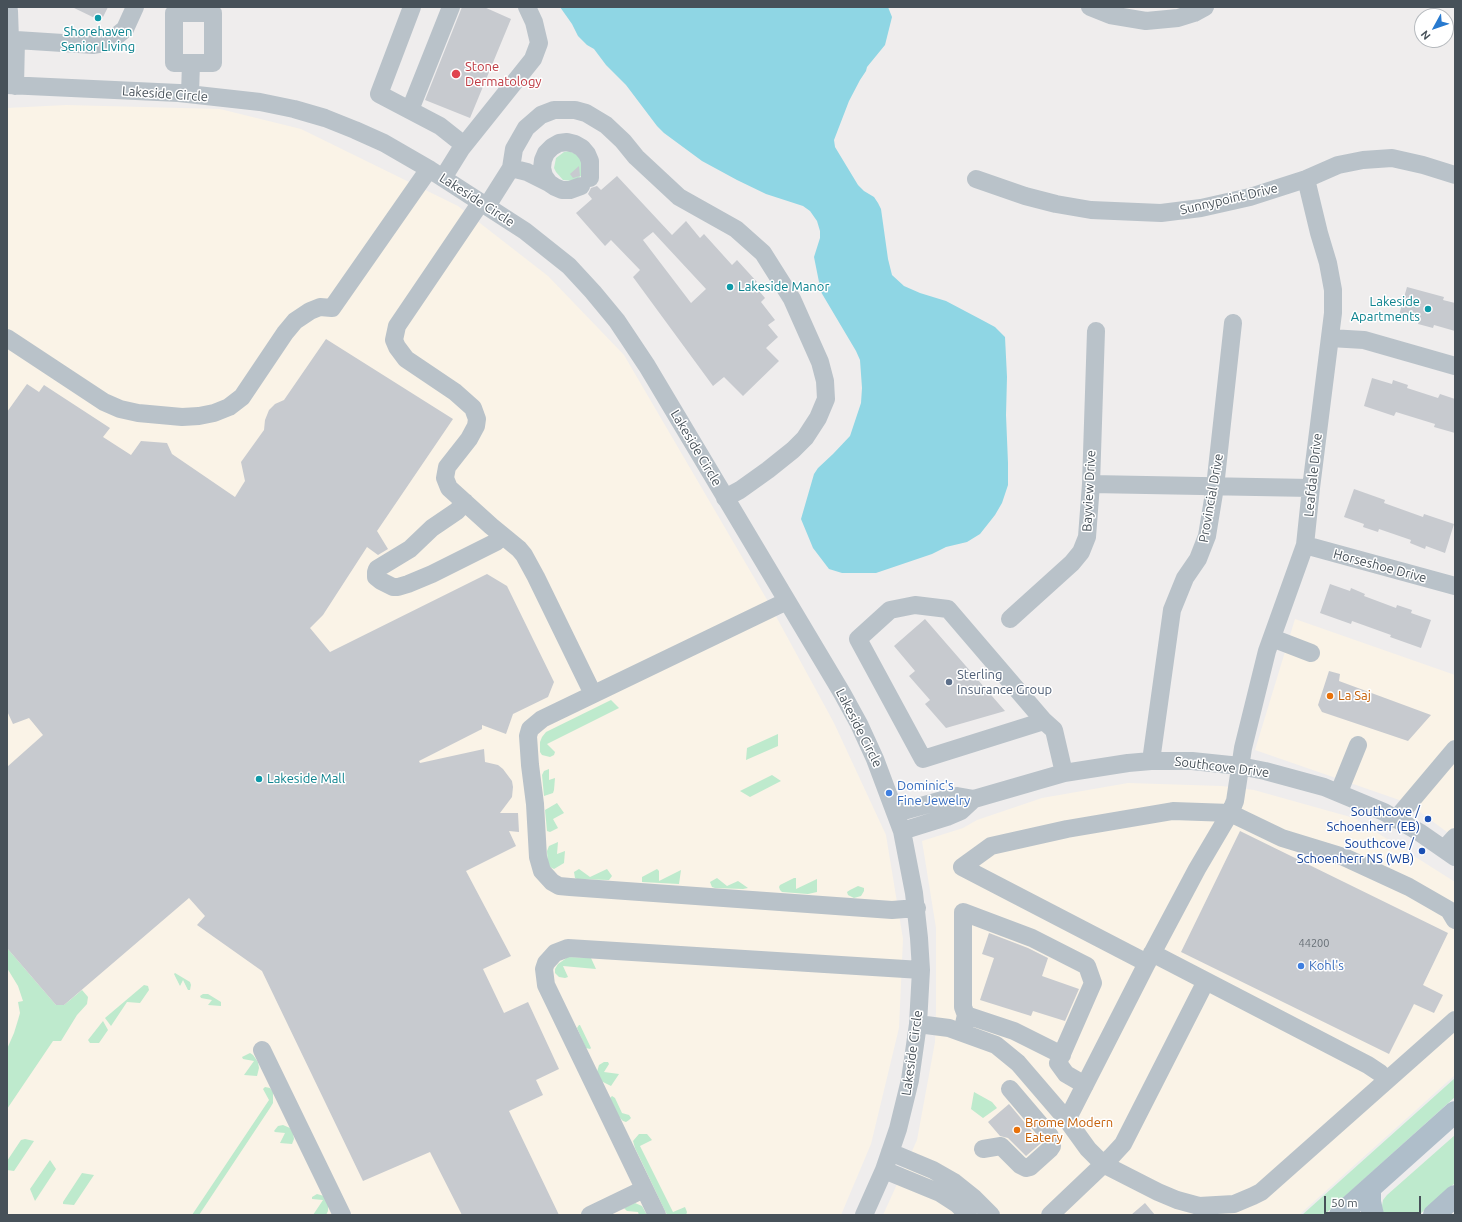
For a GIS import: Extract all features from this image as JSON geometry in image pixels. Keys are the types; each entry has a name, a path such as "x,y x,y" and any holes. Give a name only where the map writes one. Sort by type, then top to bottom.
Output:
{"main road":[{"path":"1340,1215 1455,1112"},
{"path":"1370,1188 1370,1202 1373,1215"},
{"path":"1434,1215 1455,1196"}],"street":[{"path":"11,40 83,44 105,43 125,29 135,7"},
{"path":"412,7 378,94 440,126 464,145"},
{"path":"410,110 451,7"},
{"path":"7,338 104,402 120,409 138,413 182,417 214,413 229,407 242,397 285,333 295,321 310,311 320,308 332,308 436,173 464,145 533,58 539,43 534,22 526,7"},
{"path":"1090,7 1110,15 1146,21 1178,18 1194,13 1205,7"},
{"path":"7,9 9,11 11,40 11,86"},
{"path":"190,94 191,63"},
{"name":"Lakeside Circle","path":"11,86 190,94 260,102 294,109 325,118 370,136 436,173 525,231 556,255 581,279 610,312 647,366 859,724 876,759 902,831 917,908 921,970 918,1024 907,1094 884,1170 864,1215"},
{"path":"519,170 514,149 526,128 541,115 554,110 576,110 586,113 606,125 623,141 636,157 679,197 736,229 762,253 779,279 792,300 820,362 825,381 826,399 818,418 805,438 793,450 740,490 725,498"},
{"path":"543,160 542,168 544,176 555,188 570,190 586,182 590,162 587,154 582,148 567,142 559,143 552,147 546,153 537,168 519,170 484,204 397,326 394,333 394,340 406,360 464,398 476,413 476,426 469,439 447,467 445,478 449,488 519,549 530,566 593,694"},
{"name":"Sunnypoint Drive","path":"976,179 1026,196 1063,205 1091,210 1161,213 1201,208 1243,198 1306,179 1338,165 1363,160 1392,158 1424,165 1455,176"},
{"path":"519,170 549,183"},
{"name":"Leafdale Drive","path":"1067,1120 1149,958 1197,869 1230,813 1235,801 1243,748 1267,651 1305,545 1333,313 1333,290 1328,263 1306,179"},
{"name":"Provincial Drive","path":"1151,761 1172,610 1185,578 1198,559 1207,536 1215,487 1233,322"},
{"name":"Bayview Drive","path":"1010,619 1072,562 1081,552 1087,537 1091,484 1096,332"},
{"path":"1330,338 1364,340 1455,366"},
{"path":"1091,484 1311,488"},
{"path":"465,502 457,511 432,528 410,549 377,570 376,577 393,586 398,587 408,584 432,574 496,542 503,536"},
{"name":"Horseshoe Drive","path":"1305,545 1455,586"},
{"path":"787,601 542,719 530,729 528,736 530,765 535,804 539,863 542,871 552,882 559,886 892,910 917,908"},
{"path":"1044,721 923,759 858,639 890,610 915,606 948,609 1044,721 1054,730 1064,773"},
{"path":"1272,638 1311,653"},
{"path":"1339,792 1358,745"},
{"path":"1396,818 1455,749"},
{"name":"Southcove Drive","path":"896,813 957,796 974,799 1064,773 1104,766 1151,761 1192,761 1240,766 1286,775 1339,792 1371,805 1419,832 1451,847"},
{"name":"Southcove Drive","path":"902,831 961,811 974,799"},
{"path":"1387,1080 1368,1065 1206,981 1149,958 962,867 991,846 1067,829 1173,812 1230,813 1282,838 1344,857 1409,887 1449,910 1455,920"},
{"path":"1085,1085 1066,1074 1058,1063 1093,983 1087,966 1032,938 963,912 963,1007 965,1024 1007,1053 1018,1063 1067,1120 1088,1149 1103,1164 1177,1200 1199,1206 1234,1204 1261,1192 1455,1020"},
{"path":"657,1215 546,985 544,969 546,963 555,953 568,948 921,970"},
{"path":"1050,1215 1123,1144 1206,981"},
{"path":"918,1024 949,1028 965,1024 1014,1031 1062,1055"},
{"path":"262,1050 342,1215"},
{"path":"983,1149 1001,1146 1020,1165 1026,1168 1035,1162 1052,1146 1050,1136 1010,1089"},
{"path":"890,1152 932,1170 954,1182 974,1198 991,1215"},
{"path":"884,1170 940,1193 957,1204 968,1215"},
{"path":"590,1215 644,1189"}],"shaded area":[{"name":"Lakeside Mall","path":"66,105 220,109 301,129 458,206 548,276 624,355 766,598 834,723 886,835 903,939 899,1028 871,1144 841,1215 7,1215 7,108"},
{"path":"1295,619 1455,675 1455,838 1408,803 1255,750"},
{"path":"1128,783 1222,786 1254,790 1354,818 1455,882 1455,1075 1299,1215 883,1215 917,1140 935,1042 936,928 922,841 963,828 977,820 1042,798"}],"green space":[{"path":"569,151 582,157 581,176 573,181 563,180 554,168 556,158 564,152"},
{"path":"611,700 619,708 547,744 555,752 554,755 550,757 542,755 540,752 540,742 546,732"},
{"path":"778,734 778,746 746,760 747,748"},
{"path":"549,769 549,780 555,778 554,790 553,793 544,796 542,775 544,771"},
{"path":"772,775 781,781 750,797 740,791"},
{"path":"557,803 564,813 553,819 558,828 550,832 547,831 545,810"},
{"path":"558,842 557,854 565,851 564,863 554,869 548,866 547,851 549,846"},
{"path":"579,869 590,877 607,869 612,876 609,880 577,879 575,878 574,872"},
{"path":"657,869 659,871 659,881 681,870 679,884 642,882 642,877"},
{"path":"717,878 727,886 738,881 748,888 712,887 710,882"},
{"path":"796,878 796,889 817,879 817,892 808,894 782,892 780,890 780,885"},
{"path":"858,886 864,888 861,896 854,898 848,895 847,892"},
{"path":"7,948 56,1005 64,1005 82,990 88,997 87,1004 77,1015 61,1041 53,1041 7,1109 7,1049 20,1013 18,1002 23,1001 18,986 7,968"},
{"path":"568,957 591,958 596,969 563,966 568,977 559,977 555,973 555,969 558,964"},
{"path":"175,973 190,982 190,990 188,990 183,980 180,986 174,974"},
{"path":"144,985 148,986 149,990 140,1003 127,1002 111,1026 105,1018"},
{"path":"203,994 208,994 221,1002 221,1006 208,1005 212,1000 201,998 200,996"},
{"path":"103,1021 108,1030 99,1043 90,1043 88,1040"},
{"path":"579,1025 591,1048 590,1049 586,1048 577,1028"},
{"path":"250,1053 258,1062 259,1068 257,1076 244,1075 254,1061 243,1059 242,1057"},
{"path":"604,1062 608,1062 609,1064 604,1072 619,1074 611,1086 601,1081 597,1072 599,1065"},
{"path":"1455,1078 1455,1097 1324,1215 1302,1215"},
{"path":"265,1087 270,1088 273,1092 273,1103 199,1215 192,1215 269,1100 263,1089"},
{"path":"974,1092 992,1102 997,1108 983,1118 971,1109"},
{"path":"612,1096 615,1098 622,1113 629,1115 631,1118 626,1122 619,1117 610,1098"},
{"path":"283,1125 290,1128 293,1133 294,1139 292,1144 280,1143 285,1133 274,1131 278,1126"},
{"path":"639,1134 647,1134 652,1140 640,1146 673,1212 685,1207 687,1212 686,1215 667,1215 635,1148 633,1141"},
{"path":"1455,1135 1455,1183 1419,1215 1383,1215 1383,1200 1387,1195"},
{"path":"25,1139 34,1141 14,1171 7,1170 7,1161 21,1140"},
{"path":"50,1160 56,1169 35,1201 30,1189"},
{"path":"82,1173 94,1175 74,1205 63,1204 63,1202"},
{"path":"317,1194 324,1196 328,1204 328,1211 326,1215 313,1215 323,1200 312,1199 312,1197"},
{"path":"635,1203 642,1206 647,1215 639,1215 638,1212 627,1211 624,1208"}],"water":[{"path":"560,7 888,7 892,17 885,45 867,67 849,101 834,140 835,147 858,185 874,197 881,209 888,259 892,275 904,286 920,293 946,301 995,327 1005,337 1008,485 1002,503 995,515 980,534 967,542 946,547 932,554 876,573 842,573 829,569 813,548 801,519 814,474 818,468 850,436 861,403 862,388 860,360 821,292 814,257 820,238 820,231 817,221 810,211 803,206 766,194 737,180 702,161 664,133 626,85 606,65 594,49 587,45 578,36 572,24"}],"building":[{"name":"Shorehaven Senior Living","path":"72,7 108,7 101,21"},
{"path":"462,7 484,7 511,19 470,118 425,100"},
{"path":"579,166 580,176 573,178 570,174"},
{"name":"Lakeside Manor","path":"617,176 672,235 686,221 700,238 704,234 732,265 737,260 757,282 754,285 765,298 761,302 775,320 768,325 778,337 766,348 779,361 743,396 724,377 713,386 633,277 640,270 611,240 605,246 576,213 592,199 588,194 591,188 597,186 601,190","holes":["653,232 706,289 691,303 643,240"]},
{"name":"Lakeside Apartments","path":"1407,287 1444,297 1443,300 1455,303 1455,331 1434,325 1433,328 1418,324 1419,321 1399,315"},
{"name":"Lakeside Mall","path":"326,339 453,419 377,531 388,549 378,555 367,547 323,615 310,628 330,652 487,574 507,586 554,682 548,697 513,714 506,734 482,725 482,729 419,761 420,763 484,749 485,762 498,765 512,781 512,797 500,813 518,813 519,832 509,831 516,846 466,871 511,956 483,969 504,1013 528,1002 559,1069 536,1080 543,1095 509,1111 559,1215 462,1215 430,1152 363,1181 262,971 197,925 205,916 189,898 64,1005 56,1005 7,948 7,767 43,735 29,718 13,724 7,711 7,412 27,384 39,392 44,385 110,428 103,437 131,455 141,441 167,443 172,454 235,497 245,481 241,462 264,430 265,420 269,410 275,404 284,400"},
{"path":"1372,378 1392,384 1393,380 1408,385 1407,388 1438,398 1440,394 1455,399 1455,433 1434,427 1435,424 1396,412 1394,416 1364,406"},
{"path":"1354,489 1385,500 1384,503 1423,517 1424,514 1454,524 1445,553 1426,546 1425,549 1410,543 1411,540 1379,529 1378,532 1363,527 1364,524 1344,517"},
{"path":"1330,584 1350,591 1351,588 1365,594 1364,596 1396,608 1397,605 1412,610 1411,613 1431,620 1421,648 1352,621 1351,624 1320,613"},
{"path":"925,619 1005,711 946,728 925,704 930,700 909,676 915,671 894,646"},
{"path":"1329,671 1340,674 1339,681 1431,715 1408,741 1322,712 1318,705"},
{"path":"1240,831 1448,933 1423,985 1443,995 1434,1013 1414,1004 1389,1054 1181,952"},
{"path":"989,933 1028,948 1048,958 1042,976 1079,989 1065,1021 1033,1011 1031,1016 980,1000 994,958 982,954"},
{"name":"Brome Modern Eatery","path":"1009,1104 1041,1143 1026,1156 1008,1138 1000,1136 988,1122"},
{"path":"1145,1203 1155,1215 1131,1215"}],"place":[{"name":"Shorehaven Senior Living","path":"98,18"},
{"name":"Stone Dermatology","path":"456,74"},
{"name":"Lakeside Manor","path":"730,287"},
{"name":"Lakeside Apartments","path":"1428,309"},
{"name":"Sterling Insurance Group","path":"949,682"},
{"name":"La Saj","path":"1330,696"},
{"name":"Lakeside Mall","path":"259,779"},
{"name":"Dominic's Fine Jewelry","path":"889,793"},
{"name":"Southcove / Schoenherr (EB)","path":"1428,819"},
{"name":"Southcove / Schoenherr NS (WB)","path":"1422,851"},
{"name":"Kohl's","path":"1301,966"},
{"name":"Brome Modern Eatery","path":"1017,1130"}]}
